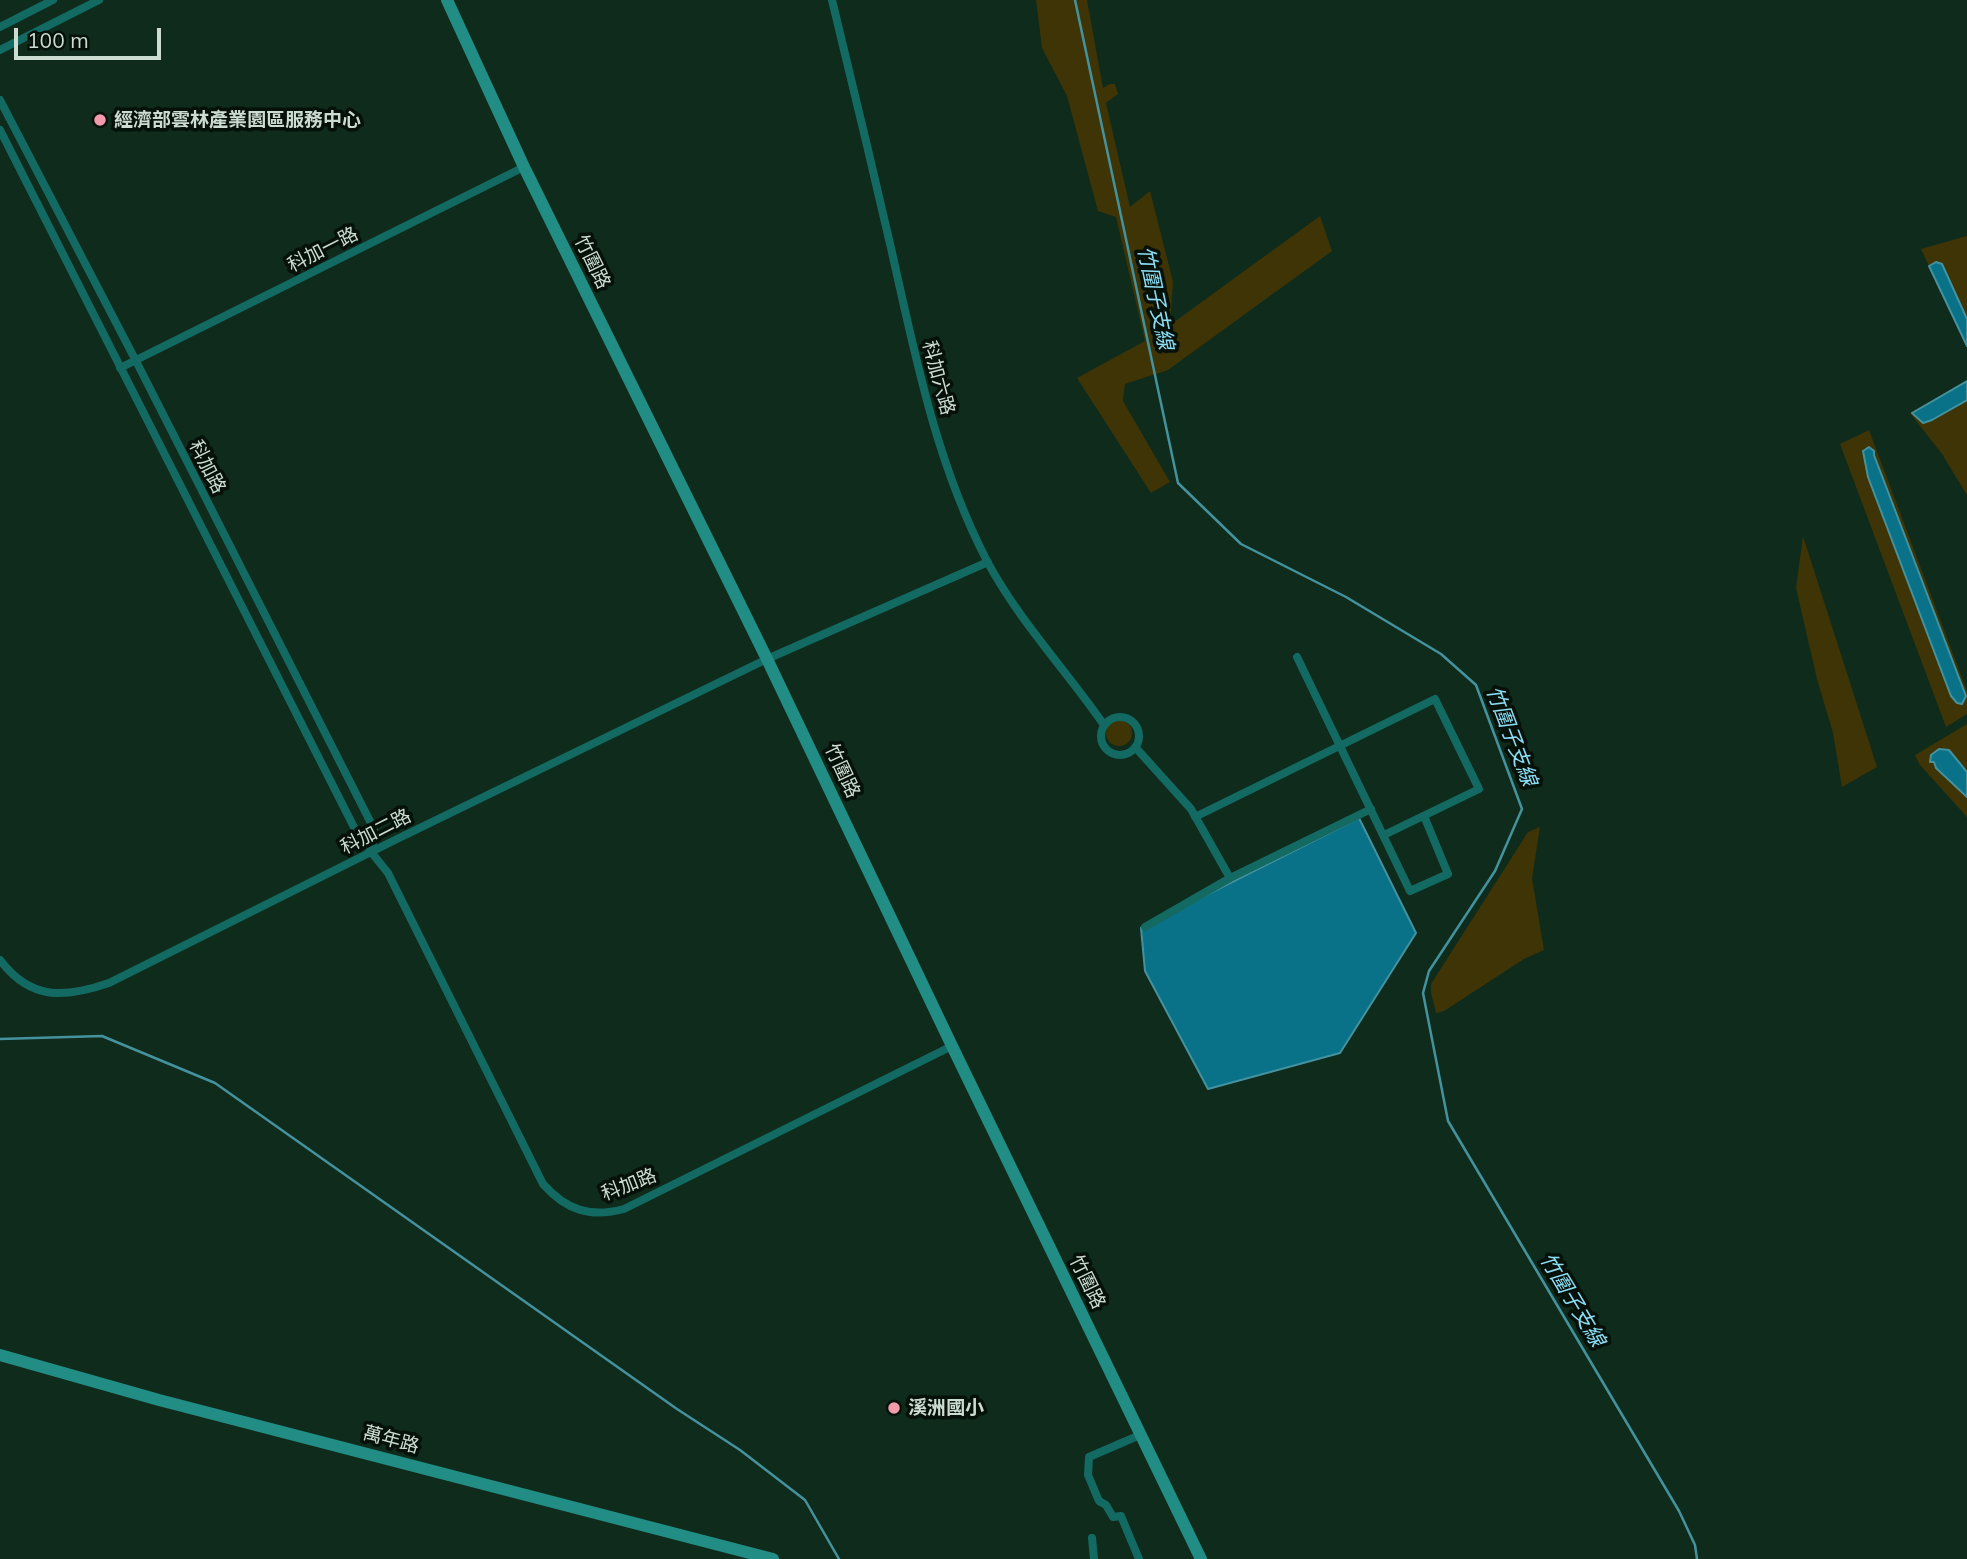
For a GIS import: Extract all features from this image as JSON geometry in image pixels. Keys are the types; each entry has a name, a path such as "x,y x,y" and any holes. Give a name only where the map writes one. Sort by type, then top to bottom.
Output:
{"street":[{"path":"0,27 53,0"},
{"path":"0,50 99,0"},
{"name":"竹圍路","path":"447,0 524,167 767,659 1200,1559"},
{"name":"科加六路","path":"832,0 927,405 950,475 988,562 1021,617 1104,725"},
{"name":"科加路","path":"0,100 374,829 372,851"},
{"name":"科加路","path":"0,130 359,837 388,873 543,1184 566,1203 584,1211 604,1214 635,1204 952,1046"},
{"name":"科加一路","path":"120,369 524,167"},
{"name":"科加二路","path":"0,960 21,981 49,993 65,994 89,990 109,983 372,851 767,659 988,562"},
{"path":"1297,657 1410,891 1448,874 1423,816"},
{"path":"1195,817 1435,699 1479,789 1384,835"},
{"path":"1120,717 1132,720 1140,736 1136,748 1119,756 1107,750 1101,738 1104,725 1120,717"},
{"path":"1136,748 1191,810 1230,878"},
{"path":"1145,927 1230,878 1371,809"},
{"name":"萬年路","path":"0,1355 159,1400 773,1559"},
{"path":"1139,1559 1121,1516 1113,1517 1107,1505 1098,1501 1088,1475 1089,1457 1140,1435"},
{"path":"1092,1538 1094,1559"}],"shaded area":[{"path":"1036,0 1087,0 1103,88 1115,84 1118,94 1106,103 1130,207 1150,191 1173,282 1170,325 1320,216 1332,251 1168,370 1125,384 1123,401 1170,482 1151,493 1077,378 1145,341 1116,217 1098,211 1067,96 1042,48"},
{"path":"1967,236 1967,347 1921,249"},
{"path":"1967,381 1967,495 1942,454 1910,413"},
{"path":"1869,430 1967,691 1967,714 1946,727 1840,444"},
{"path":"1803,536 1877,767 1842,787 1833,733 1817,679 1796,588"},
{"path":"1119,720 1128,724 1132,733 1128,742 1119,746 1110,742 1106,733 1110,724"},
{"path":"1967,724 1967,817 1920,765 1915,755"},
{"path":"1540,827 1532,878 1544,950 1524,959 1444,1011 1436,1013 1431,984 1528,832"}],"water":[{"path":"1936,262 1942,264 1967,319 1967,346 1929,266"},
{"path":"1967,381 1967,400 1923,423 1912,413"},
{"path":"1869,447 1874,451 1966,696 1962,704 1957,703 1951,696 1868,477 1863,451"},
{"path":"1939,749 1949,750 1967,772 1967,797 1936,768 1934,762 1930,762 1931,755"},
{"path":"1359,818 1416,933 1340,1053 1208,1089 1145,971 1141,928"}],"waterway":[{"name":"竹圍子支線","path":"1075,0 1178,483 1241,544 1346,597 1441,654 1476,685 1522,809 1495,871 1429,971 1423,993 1448,1121 1679,1511 1695,1545 1697,1559"},
{"path":"0,1039 102,1036 215,1083 677,1409 740,1450 805,1500 839,1559"}],"place":[{"name":"經濟部雲林產業園區服務中心","path":"100,120"},
{"name":"溪洲國小","path":"894,1408"}]}
